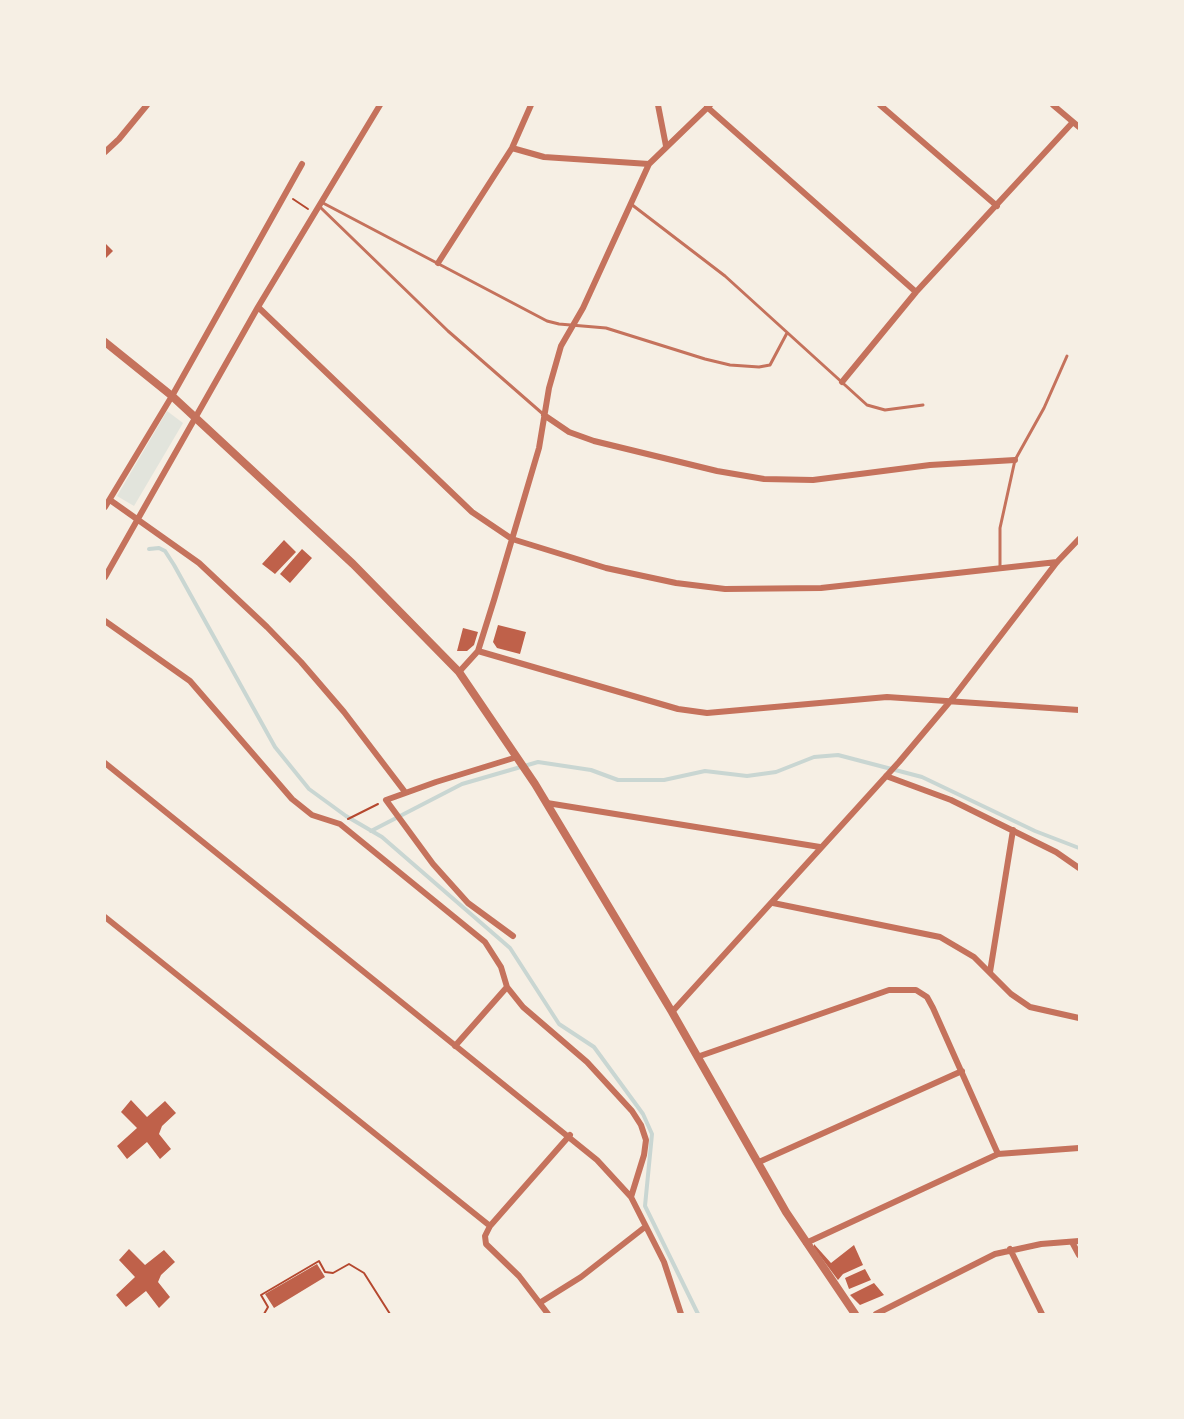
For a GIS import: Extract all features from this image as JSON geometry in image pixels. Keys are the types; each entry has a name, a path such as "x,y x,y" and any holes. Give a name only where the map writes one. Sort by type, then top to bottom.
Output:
{"street":[{"path":"105,152 147,105"},
{"path":"105,577 258,307 380,105"},
{"path":"438,263 512,148 531,105"},
{"path":"658,105 666,146"},
{"path":"880,105 997,206"},
{"path":"1053,105 1079,127"},
{"path":"459,672 478,651 539,448 544,415 561,346 574,325 649,164 708,106 916,292"},
{"path":"842,382 916,292 1072,122"},
{"path":"512,148 544,157 649,164"},
{"path":"105,507 172,396 302,164"},
{"path":"258,307 472,512 512,539 606,568 725,589 821,588 1057,562"},
{"path":"105,342 172,396 353,564 459,672 547,803 672,1012 806,1244 855,1314"},
{"path":"544,415 569,432 594,441 717,471 764,479 813,480 930,465 1015,460"},
{"path":"110,500 139,518 199,562 301,662 344,712 405,792"},
{"path":"672,1012 899,762 952,699 1057,562 1079,539"},
{"path":"105,621 190,681 292,799 312,815 340,824 485,942 501,967 507,987 523,1007 588,1062 632,1111 641,1125 646,1140 644,1155 631,1197"},
{"path":"478,651 678,709 707,713 888,697 952,699 1079,710"},
{"path":"383,802 405,792 520,761"},
{"path":"105,763 570,1136 631,1197 674,1288 681,1314"},
{"path":"887,775 941,796 1013,830 1079,868"},
{"path":"383,802 391,807 433,864 468,903 513,936"},
{"path":"547,803 820,847"},
{"path":"990,972 1013,830"},
{"path":"773,903 940,937 959,946 990,972 1011,994 1030,1007 1079,1018"},
{"path":"105,917 490,1226"},
{"path":"455,1046 507,987"},
{"path":"697,1057 888,990 903,988 916,990 927,998 998,1154"},
{"path":"759,1162 962,1071"},
{"path":"549,1314 519,1276 486,1244 485,1236 490,1226 570,1136"},
{"path":"806,1244 998,1154 1079,1148"},
{"path":"541,1302 581,1277 645,1227"},
{"path":"876,1314 1010,1249 1075,1241 1079,1255"},
{"path":"1010,1249 1042,1314"}],"lane":[{"path":"630,203 725,276 867,405 876,409 900,410 923,405"},
{"path":"321,205 548,321 606,328 729,365 759,368 770,365 788,333"},
{"path":"321,205 448,331 544,415"},
{"path":"1000,568 1000,528 1015,460 1044,408 1067,356"}],"path":[{"path":"285,194 316,214"},
{"path":"348,820 383,802"},
{"path":"264,1314 268,1307 261,1295 319,1261 326,1272 333,1273 349,1264 364,1274 390,1314"}],"shaded area":[{"path":"167,411 183,423 134,506 117,496"}],"building":[{"path":"105,243 113,251 105,259"},
{"path":"284,540 296,552 275,574 262,564"},
{"path":"302,549 312,558 290,583 280,574"},
{"path":"498,625 526,632 520,654 497,648 493,642"},
{"path":"463,628 478,632 474,645 467,651 457,651"},
{"path":"131,1100 147,1117 165,1101 176,1113 162,1126 159,1134 171,1149 160,1159 147,1142 127,1159 117,1146 137,1128 121,1112"},
{"path":"814,1244 831,1263 854,1245 863,1265 843,1274 838,1280 814,1248"},
{"path":"129,1249 145,1265 164,1250 175,1262 161,1275 158,1282 170,1297 159,1308 146,1291 126,1307 116,1295 135,1277 119,1260"},
{"path":"317,1264 325,1277 274,1308 265,1294"},
{"path":"865,1269 871,1280 849,1289 845,1278"},
{"path":"874,1283 884,1295 860,1305 850,1295"}],"waterway":[{"path":"149,549 159,548 165,551 275,747 309,789 346,816 382,837 510,948 559,1024 594,1047 643,1114 652,1134 645,1206 698,1314"},
{"path":"371,831 462,784 538,762 591,770 618,780 664,780 705,771 747,776 776,772 814,757 838,755 922,777 1035,831 1079,848"}]}
